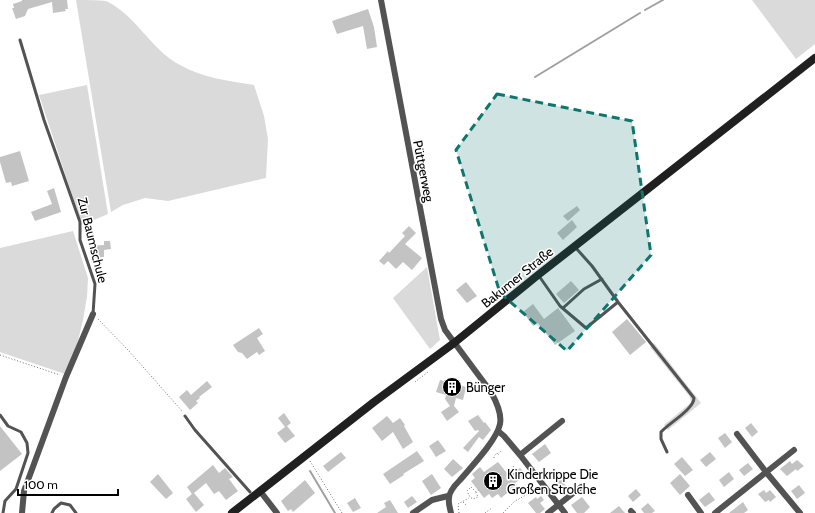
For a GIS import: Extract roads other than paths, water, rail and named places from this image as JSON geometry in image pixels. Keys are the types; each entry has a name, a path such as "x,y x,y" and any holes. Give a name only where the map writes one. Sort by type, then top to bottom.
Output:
{"main road":[{"name":"Bakumer Straße","path":"232,513 454,342 574,246 815,58"}],"street":[{"name":"Püttgerweg","path":"380,0 445,330 491,392 499,412 500,423 498,431"},
{"name":"Zur Baumschule","path":"22,513 24,491 66,377 93,314"},
{"path":"520,455 562,421"},
{"path":"451,513 448,496 498,431 520,455 565,513"},
{"path":"737,434 800,513"},
{"path":"719,512 794,450"},
{"path":"548,513 582,487"},
{"path":"260,491 277,513"},
{"path":"688,495 702,513"},
{"path":"413,513 432,500 448,496"}],"lane":[{"name":"Zur Baumschule","path":"20,40 44,120 80,222 80,240 95,284 93,314"},
{"path":"574,246 592,266 618,302 694,398 694,402 690,407 661,432 661,439 666,452"},
{"path":"538,275 560,306 586,328 618,302"},
{"path":"563,308 584,289 602,279"},
{"path":"0,416 8,426 21,432 27,443 28,453 16,489 5,501 3,513"},
{"path":"185,416 195,430 250,492"},
{"path":"52,513 61,503 70,505 76,513"}],"waterway":[{"path":"645,10 663,0"},
{"path":"535,77 640,13"},
{"path":"310,471 335,513"}],"place":[{"name":"Bünger","path":"452,387"},
{"name":"Kinderkrippe Die Großen Strolche","path":"493,481"}]}
